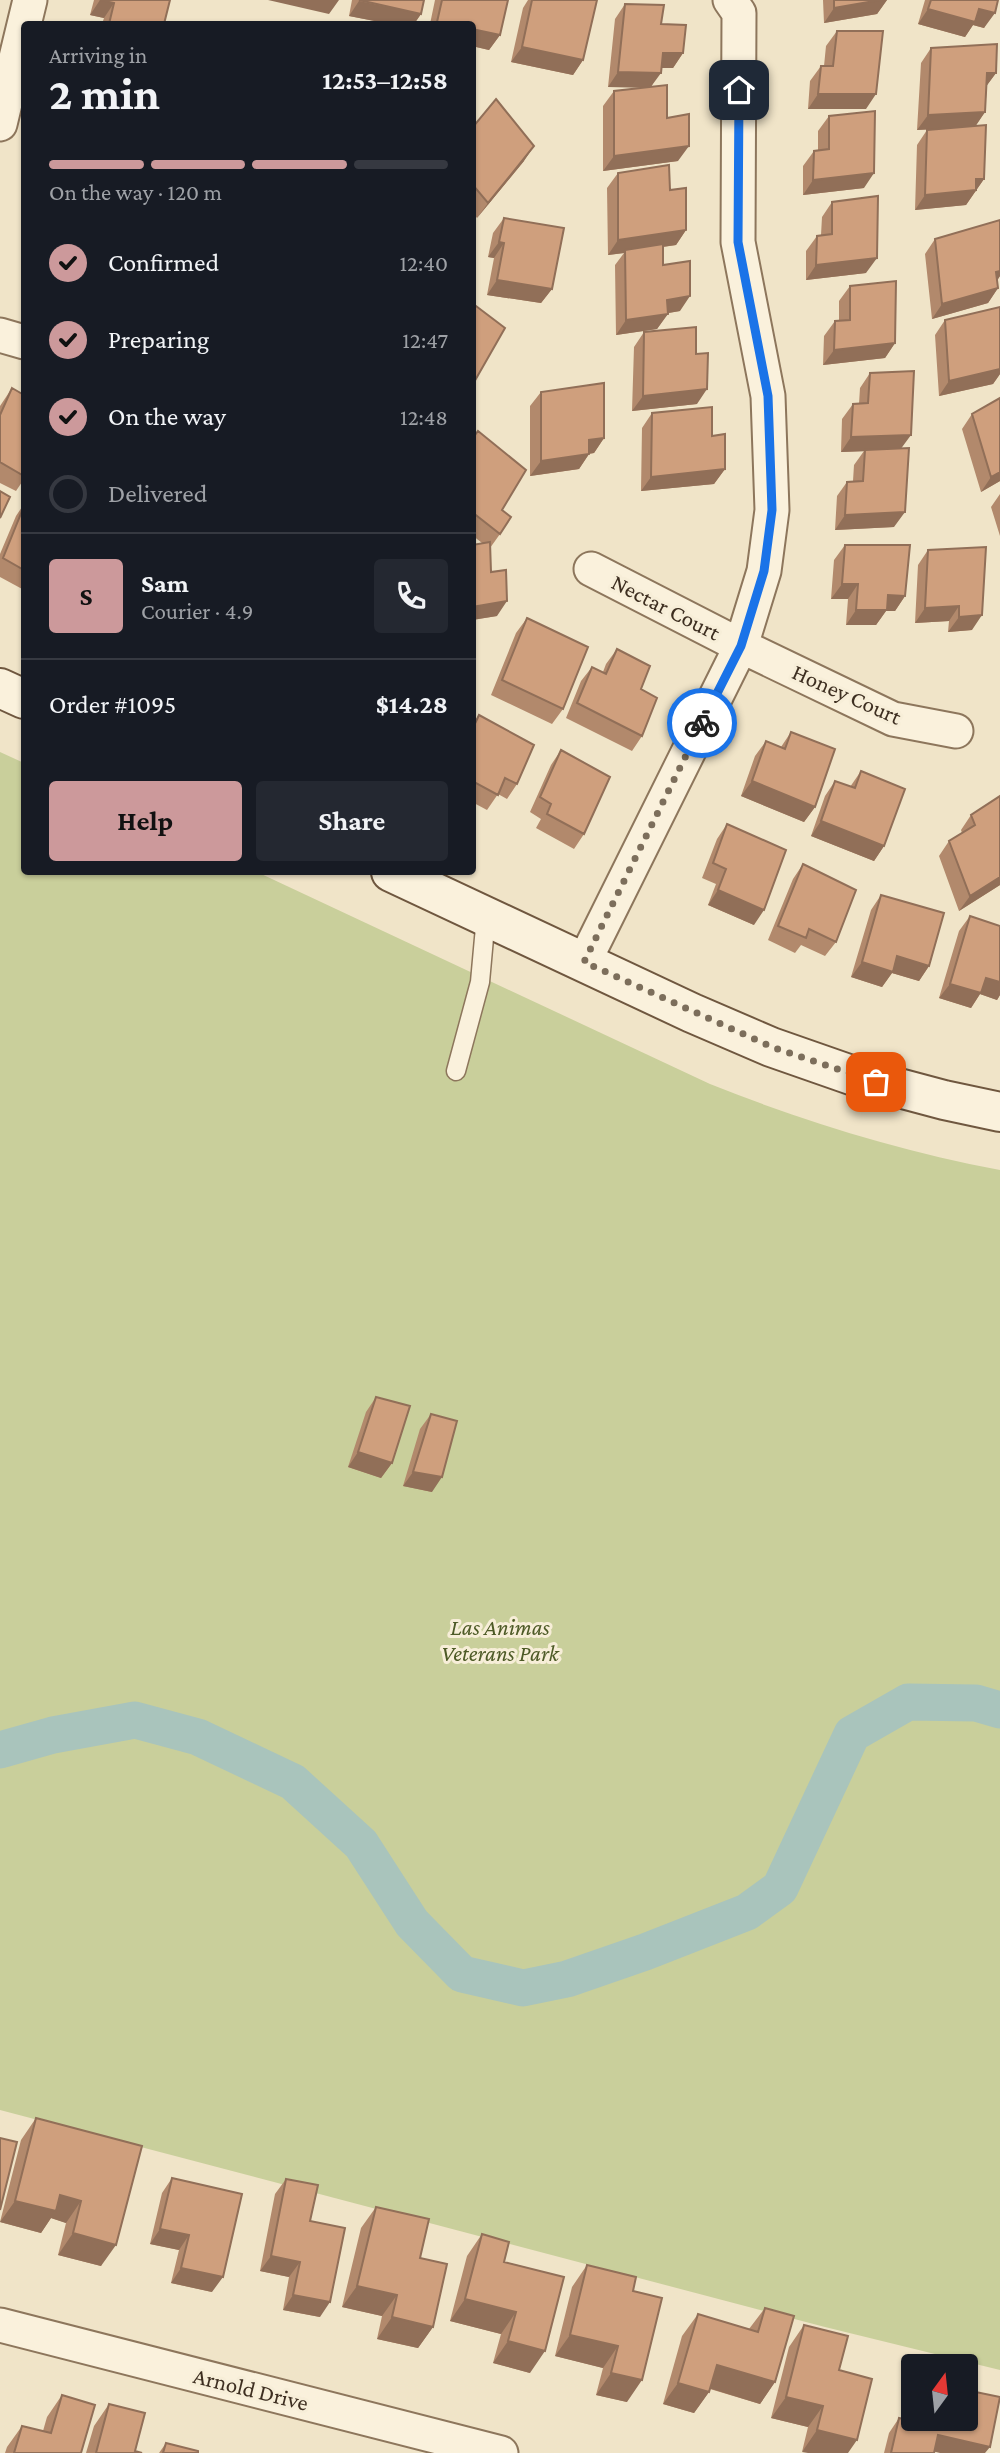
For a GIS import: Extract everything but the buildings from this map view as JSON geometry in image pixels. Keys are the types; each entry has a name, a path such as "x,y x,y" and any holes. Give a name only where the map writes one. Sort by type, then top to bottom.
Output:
{"street":[{"path":"25,21 30,0"},
{"path":"584,962 741,646 764,571 772,510 768,396 738,242 735,7"},
{"path":"0,124 21,37"},
{"path":"0,335 21,341"},
{"name":"Nectar Court","path":"591,569 741,646"},
{"name":"Honey Court","path":"741,646 893,719 956,731"},
{"path":"0,688 21,698"},
{"path":"397,875 772,1047 854,1076 1000,1112"},
{"name":"Arnold Drive","path":"0,2325 501,2453"}],"lane":[{"path":"456,1071 480,982 486,916"}],"green space":[{"name":"Las Animas Veterans Park","path":"0,752 21,762 21,875 263,875 710,1084 853,1134 1000,1170 1000,2370 978,2365 978,2354 935,2354 0,2110"}],"waterway":[{"path":"0,1750 53,1735 135,1720 198,1737 293,1782 361,1844 412,1923 462,1974 523,1988 567,1979 645,1952 747,1912 780,1888 852,1734 908,1702 976,1703 1000,1710"}],"way so far":[{"path":"702,723 584,962 772,1047 876,1082"}],"route":[{"path":"702,723 741,646 764,571 772,510 768,396 738,242 739,90"}]}
